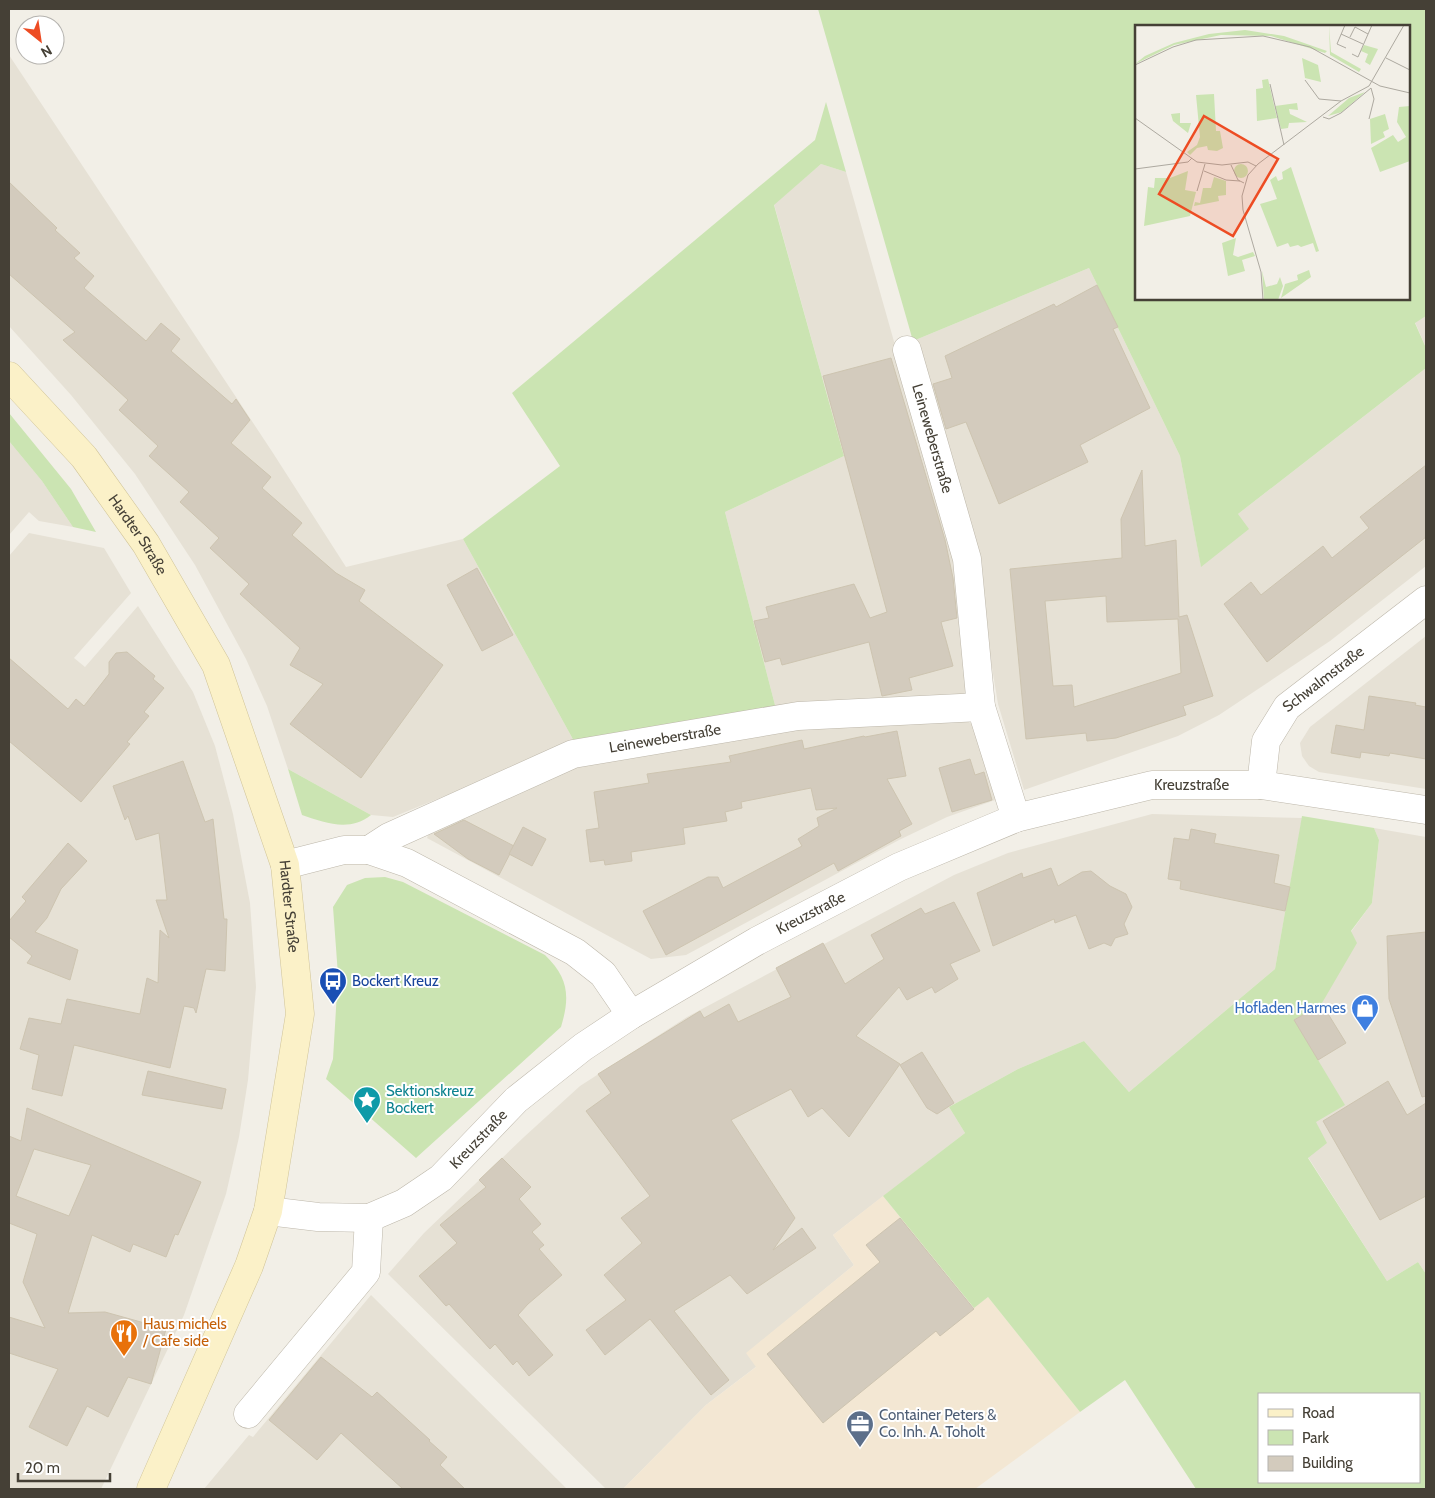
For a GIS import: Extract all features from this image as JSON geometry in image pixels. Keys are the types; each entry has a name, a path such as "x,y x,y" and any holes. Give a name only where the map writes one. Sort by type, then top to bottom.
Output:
{"main road":[{"name":"Hardter Straße","path":"9,376 84,457 146,544 216,665 285,865 300,1014 268,1211 249,1266 151,1489"}],"street":[{"name":"Leineweberstraße","path":"907,350 967,559 981,707 1016,818"},
{"name":"Schwalmstraße","path":"1261,785 1266,741 1287,707 1426,600"},
{"name":"Leineweberstraße","path":"369,850 389,837 573,754 798,716 981,707"},
{"name":"Kreuzstraße","path":"268,1211 318,1217 369,1218 404,1203 441,1178 516,1100 582,1047 631,1015 757,942 899,867 1016,818 1152,786 1261,785 1426,810"},
{"path":"285,865 344,850 369,850 407,863 575,952 603,974 631,1015"},
{"path":"248,1414 366,1272 369,1218"}],"shaded area":[{"path":"9,55 273,453 346,567 463,539 575,743 393,817 371,815 288,769 267,706 246,659 195,565 135,474 71,395 9,326"},
{"path":"821,164 846,172 955,557 971,684 961,698 776,709 725,512 844,456 774,204"},
{"path":"1089,268 1180,456 1201,566 1238,514 1426,368 1426,566 1330,641 1219,715 1178,736 1024,790 998,704 973,552 913,341"},
{"path":"1426,316 1426,348 1415,322"},
{"path":"9,441 42,481 73,527 39,521 29,512 9,535"},
{"path":"29,533 104,548 131,593 74,658 85,667 138,606 193,692 215,746 233,814 250,903 256,987 248,1080 239,1137 226,1194 184,1315 101,1489 9,1489 9,556"},
{"path":"1426,636 1426,789 1319,772 1309,766 1302,756 1300,743 1310,727"},
{"path":"965,720 974,725 998,799 947,817 899,840 686,955 651,959 427,838 434,822 577,765 816,727"},
{"path":"1152,814 1302,818 1275,969 1129,1092 1084,1041 1018,1069 949,1107 965,1133 833,1235 854,1265 747,1353 757,1366 706,1405 623,1489 606,1489 388,1274 424,1233 580,1086 687,1017 954,875 1008,853"},
{"path":"1374,828 1426,837 1426,1274 1418,1262 1387,1281 1308,1157 1316,1122 1293,1020 1322,1003 1351,932 1372,903 1379,840"},
{"path":"883,1196 973,1308 988,1297 1080,1412 975,1489 623,1489 706,1405 756,1367 746,1353 854,1265 833,1235"},
{"path":"371,1295 567,1489 204,1489 249,1435 253,1437"}],"green space":[{"path":"818,9 1426,9 1426,316 1415,323 1426,348 1426,368 1238,514 1249,529 1201,567 1180,456 1089,268 913,341"},
{"path":"826,102 846,172 821,164 774,205 844,456 725,512 776,709 575,743 463,539 560,466 512,393 815,140"},
{"path":"9,413 71,489 96,532 73,527 42,481 9,441"},
{"path":"288,769 371,815 363,820 346,825 328,823 302,815"},
{"path":"1302,816 1374,828 1379,840 1372,903 1351,931 1357,943 1322,1003 1294,1020 1345,1105 1316,1122 1327,1143 1308,1158 1387,1281 1418,1262 1426,1274 1426,1489 1196,1489 1125,1380 1080,1412 988,1297 974,1308 883,1196 965,1133 949,1107 1018,1069 1084,1041 1129,1092 1275,969"},
{"path":"385,877 403,882 545,955 553,963 563,980 566,997 561,1027 416,1158 326,1079 333,1059 338,975 333,907 347,885 365,878"}],"building":[{"path":"9,182 80,253 74,258 94,276 84,288 146,341 161,323 180,339 171,351 232,404 236,399 250,420 231,443 271,477 262,488 302,523 292,535 336,573 365,590 359,601 443,665 361,778 290,724 323,684 290,665 300,648 240,594 249,584 210,548 219,538 180,502 189,492 149,456 158,446 119,410 128,400 63,340 75,332 9,274"},
{"path":"1097,285 1118,327 1113,329 1150,408 1080,445 1088,462 999,504 966,422 946,429 933,384 952,378 945,356 1054,304 1056,307"},
{"path":"891,358 945,540 953,578 957,618 941,622 953,666 909,678 912,690 882,696 869,642 782,665 780,658 765,662 754,621 769,618 766,607 854,584 870,618 887,612 823,376"},
{"path":"1426,465 1426,537 1267,662 1224,604 1251,582 1261,595 1323,546 1332,558 1369,528 1360,517"},
{"path":"1142,470 1145,546 1176,540 1179,617 1187,615 1213,696 1183,706 1186,715 1116,738 1087,741 1086,733 1026,739 1010,569 1122,558 1121,519","holes":["1106,596 1107,622 1178,619 1181,673 1074,707 1072,685 1053,686 1045,601"]},
{"path":"477,568 513,635 482,651 447,585"},
{"path":"127,652 155,676 153,679 164,688 144,712 149,716 127,742 130,744 81,802 9,741 9,658 68,709 76,699 84,706 109,674 109,662 116,653"},
{"path":"1369,696 1416,703 1415,705 1426,707 1426,759 1390,753 1389,756 1361,752 1360,758 1331,753 1336,725 1364,730"},
{"path":"897,731 906,776 887,779 912,824 899,831 901,836 838,871 834,863 666,955 643,911 708,877 718,877 723,888 802,846 798,839 819,826 817,818 837,808 816,810 811,788 741,802 742,808 725,812 727,821 683,828 685,844 631,852 632,861 605,865 604,860 590,862 586,830 599,828 594,792 649,783 647,774 731,762 729,756 802,740 804,749"},
{"path":"970,759 975,775 984,772 992,800 952,812 939,768"},
{"path":"183,761 205,822 213,819 224,919 227,919 225,971 206,969 196,1013 194,1008 184,1006 170,1068 74,1045 62,1096 32,1089 39,1055 20,1049 29,1018 61,1024 67,999 140,1014 147,978 158,983 160,930 169,938 156,900 167,900 159,833 136,840 128,816 125,820 113,786"},
{"path":"464,820 514,846 499,875 468,859 434,834"},
{"path":"523,827 546,839 532,866 509,854"},
{"path":"1191,829 1216,834 1214,843 1279,855 1274,883 1290,887 1285,911 1180,889 1181,881 1168,879 1174,838 1189,840"},
{"path":"68,843 87,861 61,889 47,918 35,932 78,950 70,980 27,963 32,956 9,937 9,921 26,901 22,897"},
{"path":"1051,868 1058,886 1082,872 1091,871 1110,886 1126,894 1132,907 1124,924 1128,934 1115,938 1111,946 1104,943 1089,949 1076,915 1055,923 1054,919 993,946 977,893 1022,873 1023,878"},
{"path":"954,902 980,951 950,964 958,979 935,993 932,987 907,1000 899,987 856,1036 900,1064 849,1137 822,1108 808,1117 791,1089 731,1120 795,1218 773,1250 802,1228 816,1248 747,1294 730,1275 674,1311 729,1380 711,1395 650,1319 605,1355 586,1330 626,1300 604,1275 642,1243 621,1218 650,1196 586,1111 611,1093 598,1074 700,1011 704,1018 729,1004 738,1022 791,997 776,968 823,943 845,984 884,959 871,935 921,908 925,914"},
{"path":"1426,932 1426,1096 1422,1097 1389,999 1387,936"},
{"path":"1322,1004 1346,1043 1318,1060 1294,1020"},
{"path":"922,1052 954,1103 937,1114 927,1108 900,1065"},
{"path":"148,1071 226,1089 222,1109 142,1095"},
{"path":"1388,1081 1407,1115 1426,1103 1426,1196 1380,1220 1323,1121"},
{"path":"27,1108 201,1182 178,1235 175,1234 166,1257 133,1244 130,1252 92,1235 68,1313 105,1312 166,1329 151,1384 128,1377 108,1417 87,1406 67,1446 29,1427 58,1369 9,1353 9,1317 45,1328 23,1282 37,1234 9,1223 9,1136 21,1141","holes":["34,1149 91,1165 69,1216 16,1196"]},
{"path":"502,1158 531,1187 519,1199 541,1224 532,1232 544,1245 539,1249 562,1275 518,1315 553,1355 529,1376 517,1361 513,1365 495,1344 490,1349 449,1304 446,1306 419,1276 457,1243 440,1225 486,1187 479,1180"},
{"path":"900,1218 974,1309 940,1336 936,1331 823,1423 767,1354 880,1262 866,1245"},
{"path":"321,1357 372,1397 377,1392 430,1440 447,1457 440,1465 465,1489 403,1489 341,1433 317,1460 269,1420"}],"place":[{"name":"Bockert Kreuz","path":"333,1005"},
{"name":"Hofladen Harmes","path":"1365,1032"},
{"name":"Sektionskreuz Bockert","path":"367,1124"},
{"name":"Haus michels / Cafe side","path":"124,1357"},
{"name":"Container Peters & Co. Inh. A. Toholt","path":"860,1448"}]}
